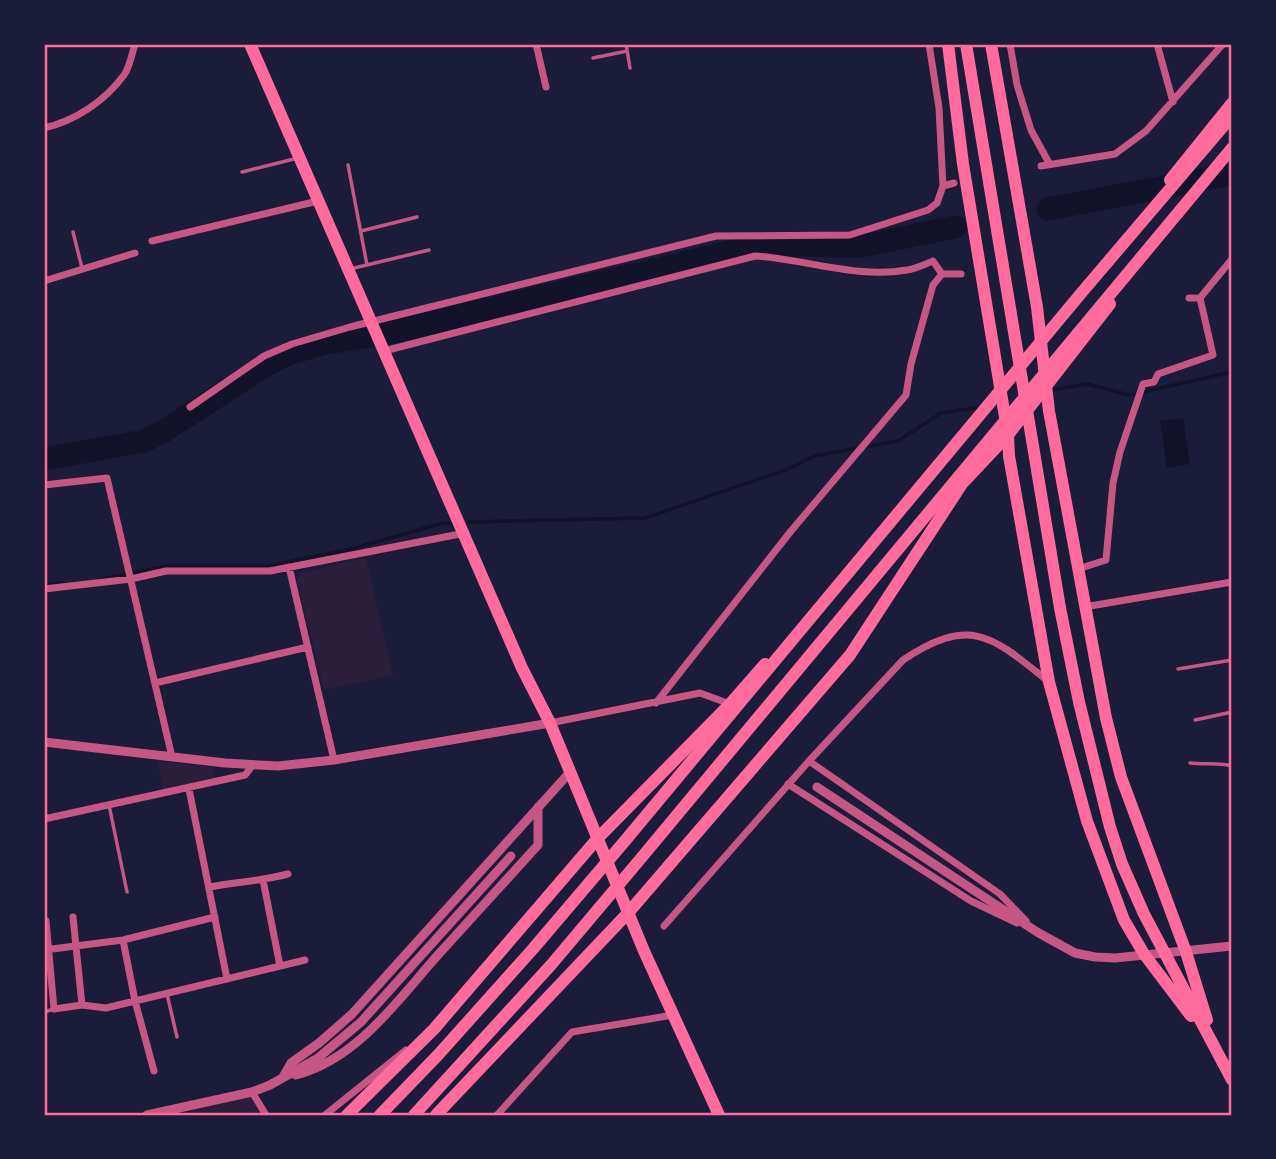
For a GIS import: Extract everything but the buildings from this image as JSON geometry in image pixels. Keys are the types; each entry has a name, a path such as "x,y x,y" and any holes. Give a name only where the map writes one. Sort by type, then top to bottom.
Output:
{"highway":[{"path":"250,44 523,668 550,723 628,913 719,1115"},
{"path":"947,44 963,164 1008,435 1009,456 1049,682 1087,821 1124,920 1144,954 1215,1047"},
{"path":"966,44 1051,552 1079,702 1110,827 1122,864 1144,914 1232,1080"},
{"path":"990,44 1041,340 1045,387 1106,718 1121,777 1186,952 1215,1047"},
{"path":"347,1115 434,1029 598,838 730,704 1000,392 1232,103"},
{"path":"380,1115 447,1045 599,872 1232,116"},
{"path":"414,1115 551,965 1232,148"},
{"path":"436,1115 628,913 850,655 962,484 1008,435 1114,299 1232,157"}],"street":[{"path":"44,128 82,114 104,94 125,73 135,44"},
{"path":"536,44 546,87"},
{"path":"190,407 264,356 292,344 716,236 850,235 928,210 936,203 943,186 939,108 929,44"},
{"path":"1010,44 1017,85 1045,165 1115,154 1146,131 1223,44"},
{"path":"1157,44 1173,102"},
{"path":"943,186 954,183"},
{"path":"152,241 318,201"},
{"path":"44,281 135,253"},
{"path":"383,348 755,256 850,271 907,270 933,261 942,274"},
{"path":"1200,298 1232,259"},
{"path":"942,274 961,274"},
{"path":"656,703 792,531 906,395 911,364 933,285 942,274"},
{"path":"1189,298 1200,298"},
{"path":"1078,569 1107,559 1113,483 1120,452 1143,384 1154,382 1158,374 1213,355 1200,298"},
{"path":"44,485 107,478 172,757"},
{"path":"44,589 131,579 166,570 270,570 466,533"},
{"path":"289,567 334,760"},
{"path":"1084,607 1232,582"},
{"path":"664,926 808,761 903,660 944,638 979,635 995,640 1049,682"},
{"path":"155,683 308,647"},
{"path":"44,742 278,766 334,760 550,723 700,693 730,704"},
{"path":"808,761 1000,894 1037,932"},
{"path":"44,819 245,775 253,765"},
{"path":"282,1079 291,1063 352,1014 571,771"},
{"path":"788,784 971,901 1075,953 1115,958 1232,946"},
{"path":"817,787 1037,932"},
{"path":"189,789 227,979"},
{"path":"282,1079 315,1070 355,1043 377,1024 538,845 538,807"},
{"path":"147,1115 252,1092 282,1079 317,1058 361,1023 511,856"},
{"path":"210,887 288,874"},
{"path":"263,880 280,966"},
{"path":"73,917 82,1005"},
{"path":"46,950 123,940 215,917"},
{"path":"46,921 46,950 54,1009 82,1005 106,1008 305,960"},
{"path":"123,940 135,1001 154,1071"},
{"path":"497,1115 572,1031 673,1015"},
{"path":"325,1115 434,1029"},
{"path":"252,1092 266,1115"}],"lane":[{"path":"626,44 630,68"},
{"path":"593,58 627,51"},
{"path":"242,172 299,157"},
{"path":"348,165 367,265"},
{"path":"360,231 417,217"},
{"path":"73,232 82,269"},
{"path":"348,269 429,250"},
{"path":"1178,669 1232,660"},
{"path":"1195,720 1232,712"},
{"path":"1190,763 1203,765 1220,762 1232,766"},
{"path":"109,805 127,892"},
{"path":"167,993 177,1037"},
{"path":"44,1012 54,1009"}],"shaded area":[{"path":"1183,418 1190,464 1167,468 1160,421"},
{"path":"366,558 393,675 324,690 297,581 301,573"},
{"path":"158,762 213,767 215,779 163,790"},
{"path":"252,1092 266,1115 191,1115 189,1108"}],"waterway":[{"path":"1048,209 1232,174"},
{"path":"44,459 144,441 164,431 264,366 288,354 321,344 393,332 742,249 767,245 861,246 955,227"},
{"path":"1050,390 1087,384 1129,395 1232,372"},
{"path":"469,522 645,518 786,470 814,456 898,441 941,413 981,407"},
{"path":"102,579 166,566 267,566 347,550 443,523 453,523"},
{"path":"44,585 63,583"}]}
